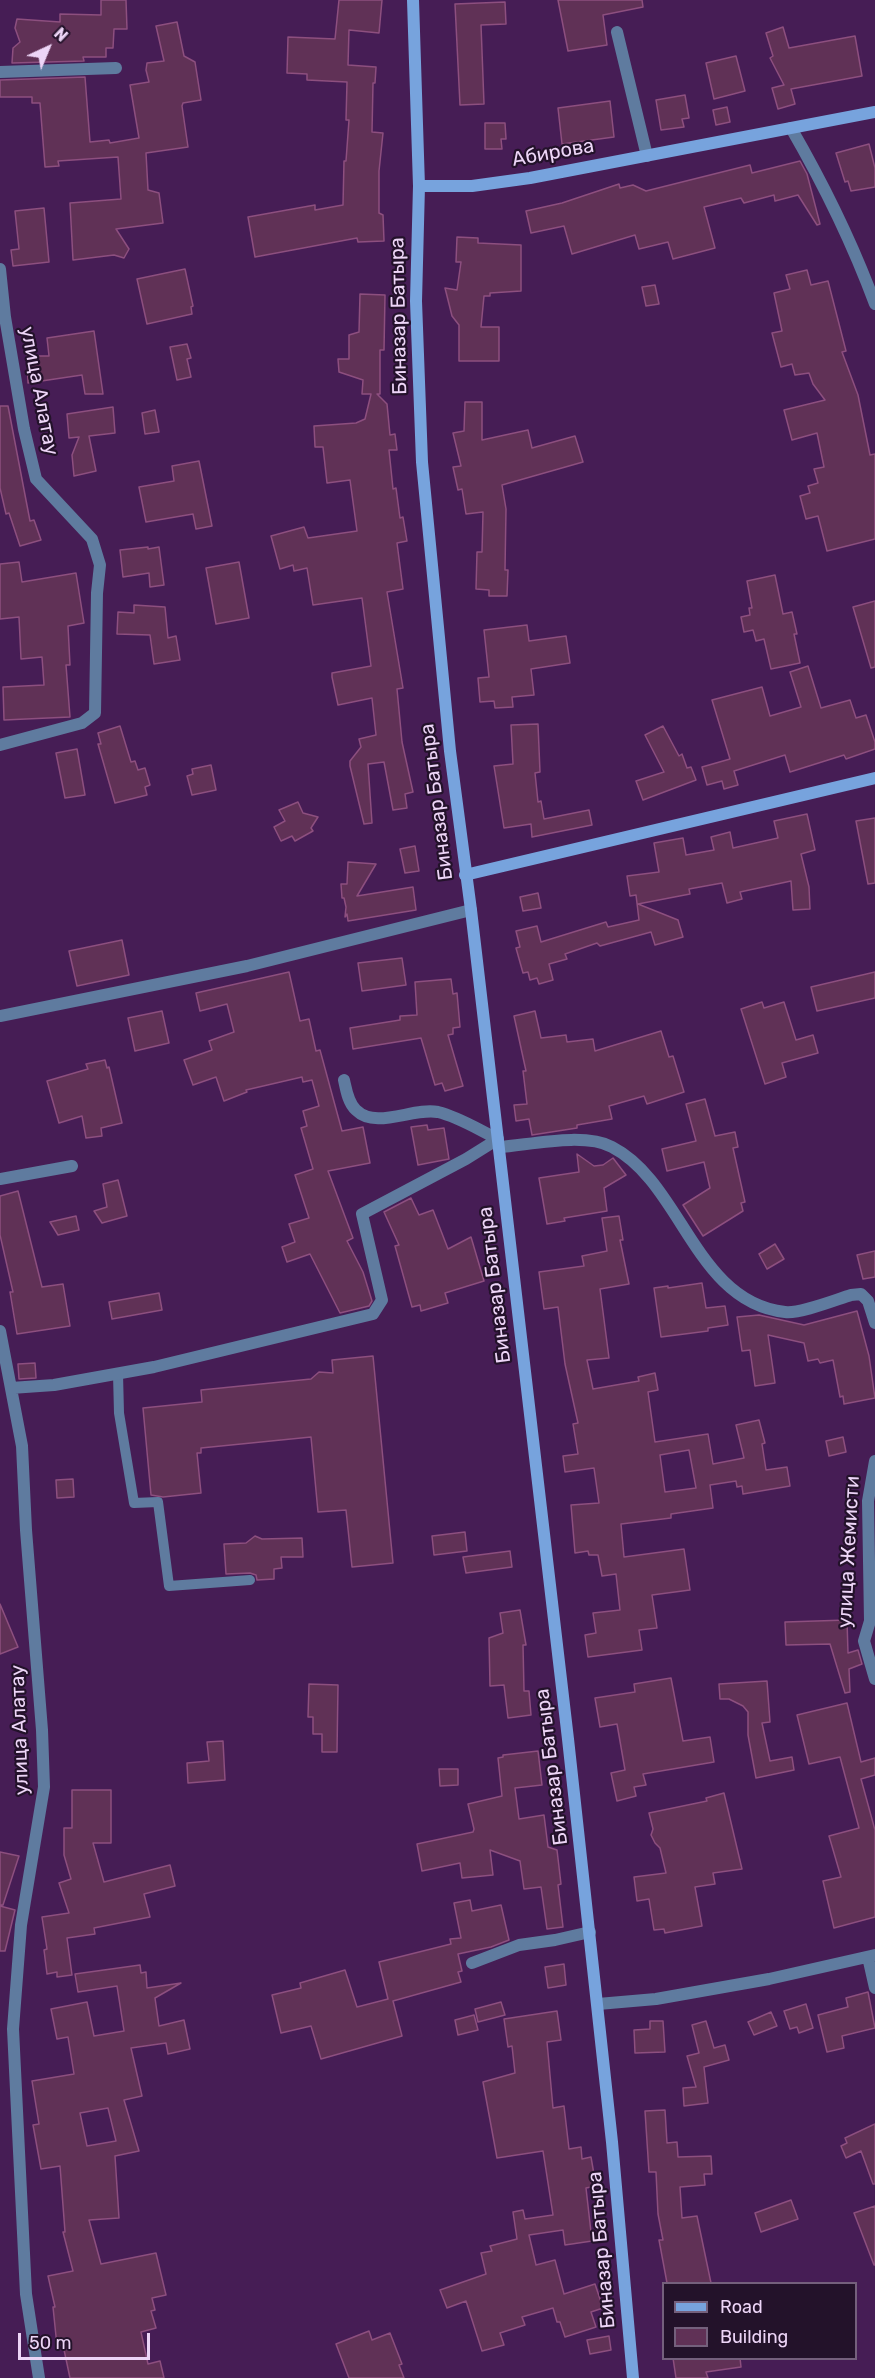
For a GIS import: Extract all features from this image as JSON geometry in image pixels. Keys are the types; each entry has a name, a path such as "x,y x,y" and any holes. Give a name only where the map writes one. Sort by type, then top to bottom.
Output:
{"street":[{"path":"413,0 419,186"},
{"path":"617,32 647,156"},
{"path":"0,72 116,68"},
{"name":"Абирова","path":"419,186 472,186 647,156 875,112"},
{"path":"791,128 829,195 854,249 875,304"},
{"name":"Биназар Батыра","path":"419,186 416,301 422,462 450,751 471,910 590,1932 633,2378"},
{"name":"улица Алатау","path":"0,269 5,317 22,417 36,480 93,539 100,564 97,593 95,714 82,723 0,745"},
{"path":"465,875 875,778"},
{"path":"0,1016 248,966 471,910"},
{"path":"344,1080 354,1109 365,1116 381,1118 407,1113 437,1112 471,1125 498,1143"},
{"path":"11,1388 54,1385 154,1368 373,1314 382,1300 362,1214 498,1143 590,1140 611,1146 633,1161 653,1183 694,1245 720,1277 744,1298 786,1313 861,1294 868,1301 875,1323"},
{"path":"0,1179 72,1167"},
{"name":"улица Алатау","path":"0,1331 22,1446 26,1530 40,1685 44,1787 21,1925 13,2029 26,2294 39,2378"},
{"name":"улица Жемисти","path":"875,1461 868,1501 870,1621 864,1641 875,1679"},
{"path":"472,1963 519,1945 590,1932"},
{"path":"598,2004 656,1999 769,1979 871,1956 875,1988"}],"lane":[{"path":"118,1374 118,1413 134,1503 158,1502 168,1586 249,1580"}],"building":[{"path":"101,0 126,0 127,29 114,29 113,48 106,48 106,57 83,57 84,61 12,63 13,48 20,42 15,28 17,19 60,22 60,14 101,15"},
{"path":"339,0 382,0 379,33 349,30 348,65 376,67 375,83 373,83 372,132 383,133 379,171 379,213 383,215 384,241 358,242 357,238 255,257 248,217 315,205 315,210 343,205 344,161 346,161 349,120 346,120 347,82 307,80 307,74 287,73 288,37 335,39"},
{"path":"558,0 642,0 643,7 603,15 607,45 568,51"},
{"path":"505,2 506,24 481,25 484,104 460,105 455,4"},
{"path":"177,22 184,56 195,62 201,100 183,103 182,106 188,147 146,153 148,190 159,193 163,223 116,229 129,249 124,258 114,255 73,260 70,203 121,199 118,157 58,161 59,166 45,167 40,103 32,103 32,97 0,97 0,80 85,77 90,142 109,140 110,143 139,138 130,85 149,82 147,63 164,61 156,26"},
{"path":"783,27 789,48 855,36 862,76 791,89 795,104 778,109 772,88 784,85 770,58 773,56 766,33"},
{"path":"736,56 745,91 714,99 706,63"},
{"path":"685,95 689,118 682,119 684,127 661,130 656,100"},
{"path":"610,101 614,137 562,144 558,108"},
{"path":"727,107 730,122 716,125 713,110"},
{"path":"485,123 505,123 506,139 501,139 502,149 485,149"},
{"path":"869,144 875,168 875,187 851,191 848,181 845,182 836,153"},
{"path":"800,161 807,174 820,224 817,225 798,195 775,201 774,195 744,203 741,198 704,207 715,248 673,259 668,242 639,249 635,235 572,254 564,226 531,233 526,211 562,203 619,184 620,188 633,185 646,191 750,165 752,173"},
{"path":"44,208 49,262 13,266 11,250 19,249 15,211"},
{"path":"457,237 478,238 478,243 521,245 521,291 490,293 490,296 484,296 481,327 499,327 499,361 459,361 459,325 452,316 445,288 457,290 461,262 456,262"},
{"path":"185,269 193,306 191,307 192,314 147,324 137,279"},
{"path":"807,270 811,285 828,281 846,351 842,352 858,395 870,455 875,454 875,539 827,551 818,516 806,519 800,496 810,493 808,486 818,483 814,469 824,467 817,433 792,440 784,410 825,400 813,384 809,373 795,375 792,364 781,367 772,333 782,331 774,293 790,289 786,275"},
{"path":"655,285 659,304 646,306 642,287"},
{"path":"360,294 385,295 384,350 380,350 380,394 377,394 387,404 390,435 395,434 397,450 389,450 393,489 396,488 400,518 403,517 407,541 397,543 403,589 387,592 403,688 397,689 402,742 413,792 405,794 407,808 393,810 384,762 368,764 372,823 364,824 350,761 361,747 359,739 376,735 372,698 338,705 332,677 332,673 371,666 362,598 313,605 307,568 294,571 293,565 280,569 271,536 304,527 308,538 357,531 350,480 327,483 323,447 315,447 314,426 356,423 365,419 371,394 362,394 363,380 339,372 338,359 349,359 349,335 359,332"},
{"path":"94,331 103,394 85,394 82,375 28,383 27,356 49,356 47,338"},
{"path":"187,344 191,358 187,359 191,377 177,380 170,347"},
{"path":"465,402 482,402 482,440 528,430 532,448 575,436 583,462 502,485 506,509 507,596 489,596 489,590 476,589 477,552 482,552 483,512 466,514 462,489 458,490 453,467 461,466 453,433 464,431"},
{"path":"0,406 8,406 30,521 34,520 41,540 20,546 9,513 6,514 0,488"},
{"path":"113,407 115,433 89,436 96,471 74,476 72,455 79,437 69,438 67,414"},
{"path":"155,410 159,432 145,434 142,413"},
{"path":"199,461 212,526 196,529 193,514 146,522 139,487 174,481 172,466"},
{"path":"148,547 148,549 159,547 164,585 150,587 149,573 123,577 120,550"},
{"path":"19,562 22,582 76,573 84,623 68,626 70,665 66,665 70,717 4,720 3,687 44,685 42,657 21,659 19,617 0,619 0,564"},
{"path":"239,562 249,618 216,624 206,568"},
{"path":"775,575 783,614 792,612 800,663 771,669 764,639 756,641 753,630 744,632 741,617 750,615 749,608 752,608 747,581"},
{"path":"875,601 875,667 871,668 853,607"},
{"path":"134,605 165,607 168,638 176,636 180,660 154,664 150,635 117,634 118,612 134,613"},
{"path":"527,625 529,641 566,636 570,663 531,669 534,695 512,697 513,707 495,708 494,701 480,702 478,678 489,677 484,630"},
{"path":"808,666 821,708 850,700 856,718 866,715 875,749 846,759 844,755 790,772 785,755 734,771 738,785 724,789 722,781 707,785 702,767 730,759 712,700 762,687 770,716 801,707 790,672"},
{"path":"538,724 540,772 535,773 538,802 541,801 544,819 589,810 592,825 532,837 531,824 504,828 494,766 513,764 511,725"},
{"path":"120,726 131,762 135,761 138,770 145,768 150,785 145,787 147,795 115,803 98,744 101,744 98,733"},
{"path":"663,726 679,756 682,754 687,768 691,767 696,780 643,800 636,781 664,772 645,735"},
{"path":"77,749 85,795 65,798 56,753"},
{"path":"211,765 216,790 192,795 187,776 193,774 192,769"},
{"path":"298,802 303,813 318,817 311,828 313,831 295,841 292,836 281,841 274,827 285,821 279,810"},
{"path":"807,814 815,850 801,854 809,887 810,909 793,910 791,881 740,892 742,899 727,903 722,883 689,889 690,894 638,904 678,920 683,937 655,945 651,932 600,946 597,943 565,954 567,959 549,964 553,980 539,984 537,978 530,980 528,972 523,973 516,948 520,947 516,931 537,926 541,942 606,922 608,927 639,920 636,895 630,896 627,876 659,872 654,843 683,838 686,855 714,850 711,837 730,832 733,848 778,838 774,821"},
{"path":"875,818 875,883 868,884 856,821"},
{"path":"415,846 419,871 405,873 400,849"},
{"path":"348,862 376,864 357,896 413,887 416,910 348,921 347,914 345,917 346,907 344,898 342,898 341,884 347,884"},
{"path":"538,893 541,908 523,911 520,897"},
{"path":"122,940 129,975 77,986 69,951"},
{"path":"402,958 406,985 362,991 358,963"},
{"path":"289,972 300,1021 309,1019 316,1051 320,1050 342,1131 363,1127 370,1163 328,1171 353,1238 347,1241 363,1272 372,1301 369,1306 340,1313 310,1254 287,1262 282,1247 295,1242 289,1224 309,1218 295,1175 313,1169 301,1128 307,1126 303,1111 319,1106 312,1080 303,1082 302,1077 246,1090 247,1092 224,1101 216,1077 193,1085 184,1060 212,1050 209,1041 234,1032 227,1004 200,1011 196,993"},
{"path":"875,972 875,998 817,1011 811,987"},
{"path":"451,979 453,994 457,993 460,1027 453,1028 453,1034 448,1035 463,1086 445,1091 442,1083 435,1085 421,1038 353,1049 350,1028 400,1020 400,1016 417,1015 415,982"},
{"path":"762,1002 764,1008 784,1002 796,1040 813,1035 818,1053 782,1063 786,1077 765,1084 741,1009"},
{"path":"162,1011 169,1043 135,1051 128,1018"},
{"path":"535,1011 541,1038 566,1035 567,1042 593,1039 595,1051 661,1031 669,1057 673,1056 684,1092 647,1104 644,1096 609,1106 612,1119 577,1125 577,1128 532,1135 529,1119 516,1121 514,1105 527,1104 523,1071 526,1071 514,1016"},
{"path":"105,1060 107,1068 109,1067 122,1123 101,1128 102,1136 86,1138 82,1116 59,1123 47,1081 88,1069 86,1064"},
{"path":"705,1099 715,1136 735,1132 738,1147 733,1148 745,1202 741,1203 743,1211 703,1236 683,1205 710,1188 704,1162 667,1171 662,1149 696,1141 686,1104"},
{"path":"427,1125 428,1130 444,1128 449,1159 418,1165 411,1127"},
{"path":"577,1154 594,1166 603,1165 613,1158 626,1175 604,1188 607,1211 564,1218 565,1221 547,1224 539,1178 579,1172"},
{"path":"118,1180 127,1216 102,1223 94,1211 107,1207 103,1184"},
{"path":"18,1191 42,1287 63,1284 70,1326 17,1334 10,1292 13,1292 0,1235 0,1196"},
{"path":"411,1198 419,1215 433,1210 448,1249 471,1237 484,1281 445,1293 448,1303 421,1311 420,1305 412,1307 395,1246 399,1245 384,1212"},
{"path":"76,1216 79,1230 58,1235 50,1222"},
{"path":"619,1216 623,1240 620,1240 629,1284 600,1289 609,1358 587,1360 593,1389 639,1381 638,1377 655,1373 658,1390 648,1392 655,1442 708,1434 713,1464 744,1458 736,1425 759,1420 765,1443 762,1444 766,1470 787,1467 790,1486 743,1494 742,1486 737,1487 736,1481 710,1485 713,1508 671,1514 671,1518 621,1524 624,1557 684,1549 690,1590 652,1595 657,1628 639,1630 642,1650 588,1657 585,1635 596,1633 593,1613 620,1610 616,1574 602,1576 598,1555 589,1555 588,1551 575,1553 571,1505 599,1503 594,1468 565,1472 563,1456 578,1454 573,1424 578,1423 565,1364 558,1307 544,1309 539,1272 584,1266 582,1256 607,1251 602,1218","holes":["689,1450 696,1488 665,1492 660,1455"]},
{"path":"775,1244 784,1259 767,1269 759,1254"},
{"path":"875,1251 875,1277 863,1279 857,1255"},
{"path":"702,1283 706,1308 725,1306 728,1325 708,1328 708,1331 661,1337 654,1288"},
{"path":"159,1293 162,1310 112,1319 109,1302"},
{"path":"857,1311 869,1356 875,1398 844,1404 843,1396 840,1397 833,1360 820,1363 818,1359 808,1361 804,1343 768,1335 775,1383 755,1386 750,1350 742,1351 737,1317 759,1315 804,1325"},
{"path":"373,1356 393,1563 352,1567 346,1510 318,1512 311,1437 201,1448 201,1453 197,1453 201,1493 163,1497 151,1495 143,1408 202,1402 201,1390 311,1379 319,1372 333,1373 332,1360"},
{"path":"35,1363 36,1378 19,1379 18,1364"},
{"path":"843,1437 846,1452 829,1456 826,1441"},
{"path":"73,1479 74,1497 57,1498 56,1480"},
{"path":"465,1532 467,1551 434,1555 432,1536"},
{"path":"255,1536 262,1539 302,1538 303,1557 281,1557 282,1568 274,1569 274,1579 257,1580 256,1575 250,1573 226,1574 224,1544 246,1543"},
{"path":"510,1551 512,1567 466,1573 463,1557"},
{"path":"0,1604 18,1647 0,1654"},
{"path":"520,1610 526,1645 523,1645 524,1691 529,1691 531,1715 508,1718 504,1685 490,1686 489,1638 503,1633 500,1613"},
{"path":"847,1620 848,1653 858,1650 862,1664 849,1669 850,1692 845,1693 830,1644 786,1645 785,1622"},
{"path":"671,1678 683,1741 710,1737 714,1762 643,1774 646,1785 634,1787 636,1796 617,1801 611,1773 625,1770 617,1724 600,1727 595,1698 635,1692 634,1684"},
{"path":"767,1681 770,1722 762,1723 770,1761 792,1757 794,1770 756,1778 748,1735 748,1712 743,1706 729,1699 720,1699 719,1684"},
{"path":"309,1684 338,1685 337,1752 322,1752 322,1734 313,1734 313,1717 308,1717"},
{"path":"847,1703 861,1762 875,1758 875,1775 861,1779 875,1830 875,1917 834,1928 823,1881 841,1877 829,1836 859,1828 840,1757 809,1764 797,1715"},
{"path":"223,1741 225,1780 188,1783 187,1763 209,1761 207,1742"},
{"path":"538,1751 542,1785 515,1788 519,1819 544,1815 548,1847 557,1850 563,1927 547,1929 541,1887 524,1889 520,1861 490,1850 493,1875 462,1878 460,1863 422,1871 417,1844 473,1832 468,1804 502,1796 498,1758 503,1755"},
{"path":"439,1769 458,1769 458,1785 440,1786"},
{"path":"72,1790 111,1790 111,1843 93,1843 104,1882 170,1865 175,1886 144,1894 150,1917 94,1928 95,1934 67,1938 72,1975 57,1977 57,1972 47,1974 44,1950 47,1949 42,1917 69,1913 59,1883 71,1879 64,1855 64,1828 72,1828"},
{"path":"724,1793 742,1869 713,1873 715,1884 695,1887 702,1926 665,1933 664,1929 654,1930 649,1899 637,1901 634,1877 666,1873 660,1848 651,1835 653,1829 649,1813 707,1801 706,1798"},
{"path":"0,1852 19,1856 3,1905 0,1905"},
{"path":"470,1900 472,1911 501,1905 509,1940 491,1947 458,1954 462,1971 458,1972 461,1982 393,2001 402,2036 321,2059 311,2026 281,2033 272,1995 301,1988 300,1983 345,1970 357,2007 388,1999 379,1962 451,1944 450,1939 461,1938 454,1903"},
{"path":"0,1906 15,1910 5,1951 0,1951"},
{"path":"564,1964 566,1985 548,1988 545,1967"},
{"path":"140,1965 141,1973 146,1972 147,1988 181,1983 155,1998 159,2026 184,2020 190,2049 168,2054 166,2043 131,2048 142,2096 124,2100 139,2151 115,2156 119,2218 89,2220 101,2264 156,2253 166,2295 152,2298 155,2310 151,2311 156,2328 141,2332 148,2364 160,2361 164,2378 70,2378 63,2345 57,2346 53,2307 55,2307 48,2276 73,2271 63,2232 65,2232 60,2166 41,2169 33,2125 39,2124 32,2081 74,2074 68,2037 57,2039 51,2009 87,2002 94,2036 124,2031 117,1986 78,1992 75,1974","holes":["108,2108 116,2141 87,2146 80,2113"]},
{"path":"868,1992 875,2028 842,2036 844,2048 827,2052 818,2015 848,2007 846,1998"},
{"path":"501,2002 505,2015 478,2022 475,2009"},
{"path":"806,2004 813,2028 799,2033 797,2027 790,2029 784,2011"},
{"path":"557,2011 561,2040 547,2042 553,2108 564,2106 569,2149 581,2147 582,2159 591,2157 596,2186 586,2188 592,2241 565,2245 563,2230 529,2235 536,2265 555,2260 564,2294 595,2284 603,2308 591,2312 596,2327 565,2337 553,2308 522,2317 525,2325 500,2333 504,2345 482,2351 466,2301 447,2308 440,2290 486,2274 481,2253 492,2251 490,2246 517,2239 513,2212 523,2210 525,2219 553,2215 543,2151 497,2158 483,2082 515,2073 512,2046 508,2047 504,2019"},
{"path":"771,2012 777,2026 754,2035 748,2022"},
{"path":"474,2015 478,2030 458,2035 455,2020"},
{"path":"650,2021 663,2021 665,2052 635,2053 634,2030 650,2029"},
{"path":"706,2021 714,2048 725,2045 729,2060 704,2067 708,2103 684,2106 683,2088 696,2087 687,2056 699,2053 692,2025"},
{"path":"665,2110 667,2143 677,2142 678,2157 711,2156 712,2174 704,2174 705,2185 680,2187 682,2218 697,2216 711,2282 667,2282 659,2240 663,2240 658,2214 656,2172 649,2172 645,2111"},
{"path":"875,2124 875,2184 873,2184 861,2151 846,2158 841,2146 847,2143 845,2138"},
{"path":"791,2200 798,2219 761,2232 755,2213"},
{"path":"875,2206 875,2265 874,2265 854,2213"},
{"path":"369,2331 372,2340 390,2333 402,2364 399,2365 404,2378 349,2378 336,2344"},
{"path":"609,2336 611,2350 590,2354 587,2340"},
{"path":"673,2360 740,2360 741,2367 706,2372 708,2378 676,2378"}]}
